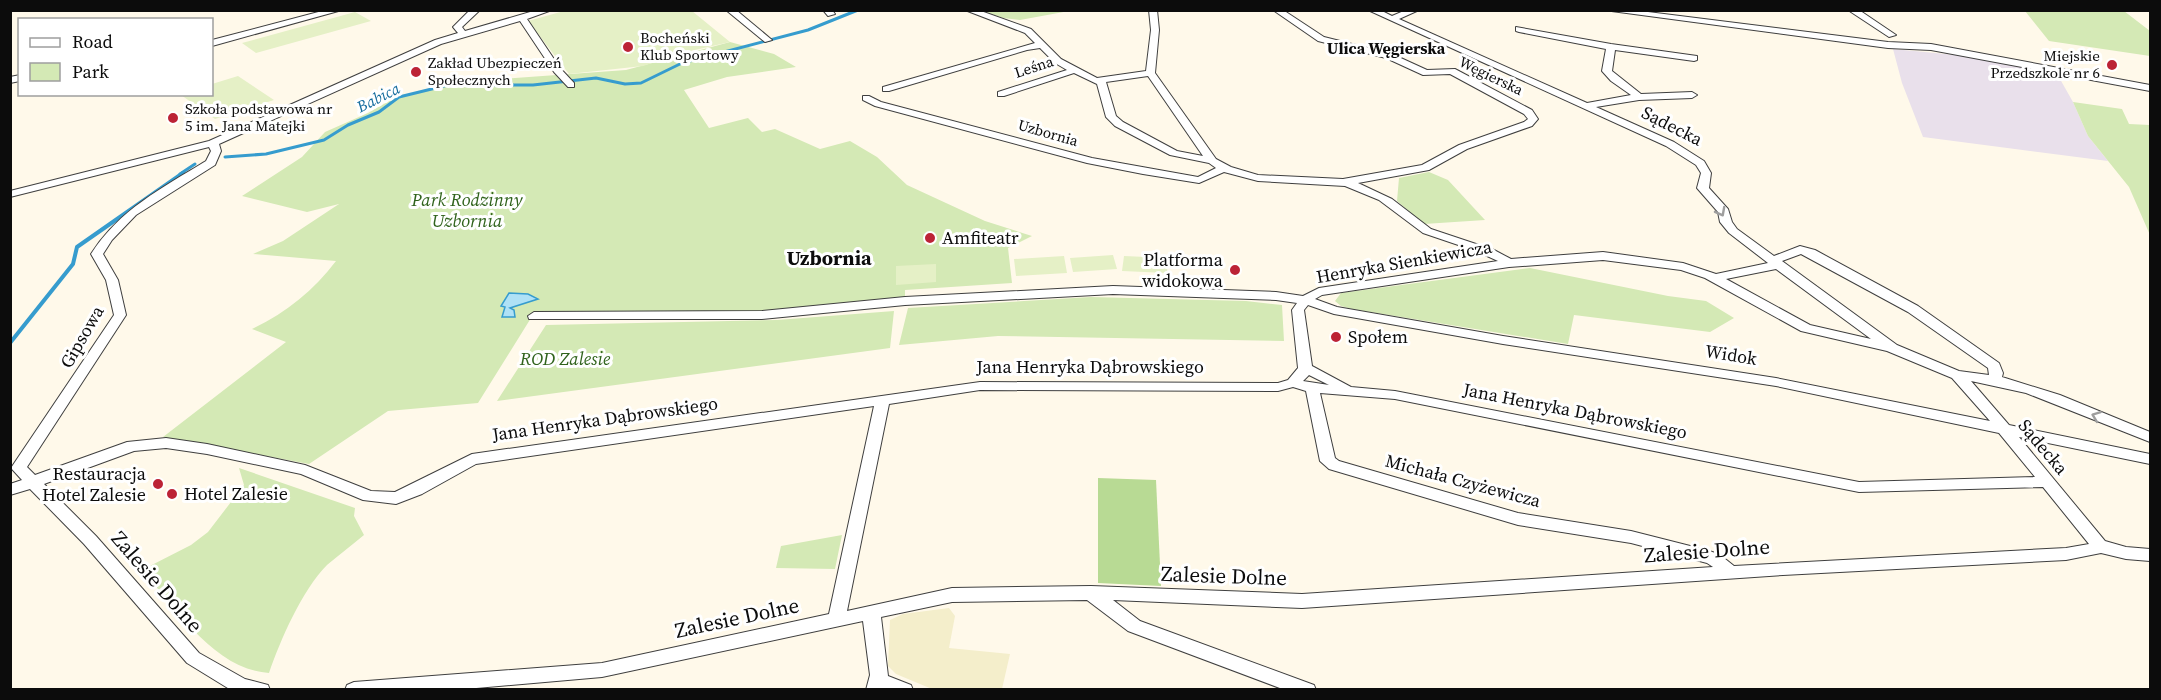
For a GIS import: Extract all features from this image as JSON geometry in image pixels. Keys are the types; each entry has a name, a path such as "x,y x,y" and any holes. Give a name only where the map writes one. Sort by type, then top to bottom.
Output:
{"street":[{"path":"213,43 338,10"},
{"path":"463,34 457,27 476,10"},
{"path":"10,194 213,143 421,49 463,34 548,10"},
{"path":"730,10 768,40"},
{"path":"969,10 1028,31 1058,61 1101,81 1150,73 1155,30 1153,10"},
{"name":"Węgierska","path":"1277,10 1321,39 1389,56 1426,73 1452,71 1528,112 1533,119 1528,124 1463,147 1425,168 1342,182"},
{"name":"Sądecka","path":"1372,10 1670,144 1701,163 1706,173 1702,188 1724,211 1726,222 1733,231 1892,348 1957,375 1994,380 2045,396 2151,437"},
{"path":"1391,19 1415,10"},
{"path":"1608,10 1888,45 1931,47"},
{"path":"1714,22 1715,10"},
{"path":"1852,10 1864,15 1892,35 1931,47 2151,88"},
{"path":"522,18 569,82"},
{"path":"1518,29 1611,47 1694,58"},
{"path":"1888,45 1892,35"},
{"path":"886,89 1026,47 1042,45"},
{"path":"1611,47 1607,71 1639,97"},
{"name":"Leśna","path":"1001,93 1076,70"},
{"name":"Henryka Sienkiewicza","path":"1150,73 1212,161 1223,169 1267,180 1342,182 1389,201 1402,215 1426,231 1497,255 1509,262"},
{"path":"1101,81 1111,117 1119,124 1174,153 1212,161"},
{"path":"1586,106 1639,97 1692,95"},
{"name":"Uzbornia","path":"866,98 878,104 1102,163 1199,180 1223,169"},
{"name":"Gipsowa","path":"33,481 19,468 120,315 112,280 97,254 106,236 121,220 211,163 216,151 213,143"},
{"path":"1389,201 1391,175"},
{"path":"1715,278 1774,263 1800,250 1811,253 1944,329 1994,366 1996,373 1994,380"},
{"name":"Henryka Sienkiewicza","path":"1305,300 1329,290 1509,262 1603,256 1683,267 1715,278 1806,328 1892,348"},
{"path":"983,284 987,297"},
{"path":"540,318 762,315 902,301 1113,290 1305,300"},
{"path":"1293,383 1303,374 1305,368 1296,317 1305,300"},
{"name":"Widok","path":"1305,300 1341,311 1503,340 1776,382 2000,426 2151,459"},
{"path":"1849,338 1864,326"},
{"path":"1305,368 1349,389"},
{"name":"Sądecka","path":"1957,375 1975,393 2099,546"},
{"name":"Jana Henryka Dąbrowskiego","path":"10,490 132,446 166,443 207,449 305,470 369,496 396,498 416,490 472,459 980,386 1278,387 1293,383 1312,388 1349,389 1395,395 1859,487 2046,482"},
{"name":"Michała Czyżewicza","path":"1312,388 1328,461 1334,465 1518,519 1631,537 1702,555 1719,562 1730,572"},
{"path":"837,619 883,399"},
{"name":"Zalesie Dolne","path":"33,481 90,540 193,658 241,686 261,690"},
{"path":"2099,546 2126,553 2151,555"},
{"name":"Zalesie Dolne","path":"354,690 602,670 952,595 1091,594 1302,601 1730,572 2066,554 2092,550 2099,546"},
{"path":"1091,594 1134,626 1307,690"},
{"path":"871,611 875,628 876,685 904,690"}],"shaded area":[{"path":"1893,49 1956,55 2056,72 2088,136 2108,161 1923,137 1902,83"},
{"path":"949,608 955,616 949,648 1010,654 1002,689 932,689 896,674 888,666 890,620 903,614"}],"green space":[{"name":"Bocheński Klub Sportowy","path":"564,11 692,11 730,42 686,52 643,66 569,74 528,21"},
{"path":"983,11 1069,11 1020,20 1003,18"},
{"path":"2025,11 2124,11 2150,31 2150,56 2049,41"},
{"path":"355,12 371,21 256,53 242,43"},
{"name":"Park Rodzinny Uzbornia","path":"730,42 774,54 796,67 727,77 684,90 709,128 748,118 762,132 775,129 820,149 850,141 877,157 907,185 985,221 1032,236 1008,248 1012,283 905,290 905,301 771,311 531,318 478,403 388,411 309,464 163,437 286,342 252,329 276,316 298,300 336,261 253,254 283,241 339,204 307,212 242,196 302,157 325,132 368,113 398,96 473,81 626,70"},
{"path":"238,76 274,100 215,119 182,96 213,96 213,84"},
{"path":"2073,102 2122,109 2129,124 2150,125 2150,235 2129,187 2088,136"},
{"path":"1429,172 1448,180 1485,220 1424,224 1397,201 1399,178"},
{"path":"1113,255 1117,269 1073,272 1070,258"},
{"path":"1064,256 1067,273 1016,276 1014,259"},
{"path":"1124,256 1168,258 1167,273 1122,271"},
{"path":"936,264 936,282 896,285 896,266"},
{"path":"1530,268 1668,296 1706,301 1734,318 1710,332 1574,315 1568,344 1352,309 1341,306 1335,301 1341,293"},
{"path":"1091,297 1246,301 1282,305 1284,341 998,336 899,345 908,308"},
{"name":"ROD Zalesie","path":"894,311 890,348 497,401 546,325 777,320"},
{"path":"239,468 355,508 354,516 364,535 327,565 309,588 286,631 269,673 249,669 231,661 214,649 198,635 142,570 191,545 208,532 244,485"},
{"path":"1098,478 1156,480 1161,586 1098,583"},
{"path":"842,535 835,569 776,568 781,546"}],"water":[{"path":"509,293 528,294 538,299 510,308 514,310 515,317 502,317 505,307 501,306"}],"waterway":[{"name":"Babica","path":"225,157 266,154 324,140 348,125 379,112 399,97 448,85 533,85 596,78 625,84 641,83 682,63 808,30 858,10"},
{"name":"Babica","path":"180,174 195,164"},
{"name":"Babica","path":"10,343 73,264 77,247 183,173"}],"place":[{"name":"Bocheński Klub Sportowy","path":"628,47"},
{"name":"Miejskie Przedszkole nr 6","path":"2112,65"},
{"name":"Zakład Ubezpieczeń Społecznych","path":"416,72"},
{"name":"Szkoła podstawowa nr 5 im. Jana Matejki","path":"173,118"},
{"name":"Amfiteatr","path":"930,238"},
{"name":"Platforma widokowa","path":"1235,270"},
{"name":"Społem","path":"1336,337"},
{"name":"Restauracja Hotel Zalesie","path":"158,484"},
{"name":"Hotel Zalesie","path":"172,494"}],"district":[{"name":"Ulica Węgierska","path":"1386,48"},
{"name":"Uzbornia","path":"829,258"}]}
